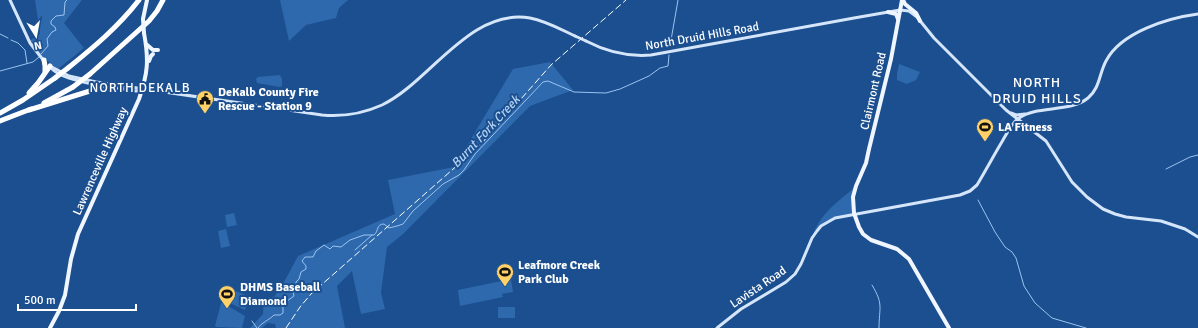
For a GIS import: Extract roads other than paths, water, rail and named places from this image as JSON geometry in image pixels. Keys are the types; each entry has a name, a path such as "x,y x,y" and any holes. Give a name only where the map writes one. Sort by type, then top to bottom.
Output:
{"highway":[{"path":"0,113 23,100 55,78 100,42 139,0"},
{"path":"29,110 73,87 100,66 149,21 163,0"},
{"path":"42,59 45,66 45,73"},
{"path":"6,110 30,92 50,66"},
{"path":"91,90 96,84"},
{"path":"0,121 29,110 106,86"}],"main road":[{"name":"North Druid Hills Road","path":"10,0 30,44 42,59 54,70 67,78 136,91 142,90"},
{"name":"Lawrenceville Highway","path":"50,328 65,295 71,259 78,234 142,90 148,63 143,19 147,0"},
{"name":"Clairmont Road","path":"855,215 853,200 856,186 868,156 903,0"},
{"path":"903,0 905,4 916,13 920,21"},
{"name":"North Druid Hills Road","path":"96,84 322,115 343,116 371,110 389,101 476,30 494,22 514,18 530,18 554,25 596,46 614,52 633,55 651,55 900,10"},
{"path":"900,10 910,12 920,21 934,38 1017,120 1046,141 1072,182 1087,197 1103,209 1115,214 1126,217 1161,221 1185,229 1198,237"},
{"path":"888,12 896,14 898,20"},
{"path":"1009,112 1016,115 1027,114 1075,105 1084,101 1091,96 1096,89 1108,56 1125,40 1154,25 1198,14"},
{"path":"146,44 153,50 158,50"},
{"path":"148,63 153,54"},
{"path":"1017,120 1027,114"},
{"path":"1024,125 1023,120 1027,114"},
{"name":"Lavista Road","path":"717,328 741,309 774,290 790,278 801,264 812,238 821,226 834,218 960,195 970,191 977,185 1017,120"},
{"path":"855,215 859,227 867,238 897,249 909,259 949,328"}],"waterway":[{"path":"41,54 48,46 47,39 52,32 56,30 51,24 51,21 56,16 64,15 65,2 67,0"},
{"name":"Burnt Fork Creek","path":"670,46 678,0"},
{"path":"0,34 8,38"},
{"path":"11,40 18,43 25,50 27,63"},
{"name":"Burnt Fork Creek","path":"258,328 274,315 280,315 283,313 283,304 294,296 292,288 296,287 296,282 299,279 301,272 306,269 306,266 302,261 305,257 313,257 316,251 324,245 330,249 333,246 341,247 350,240 364,235 374,235 381,224 384,224 389,228 403,224 413,211 443,184 459,175 464,170 475,154 543,82 548,81 574,92 606,93 620,89 649,76 660,68 668,66 669,55"},
{"path":"0,71 33,62 39,57"},
{"path":"1166,169 1190,157 1198,155"},
{"path":"978,200 995,232 1005,247 1012,252 1016,258 1024,286 1035,303 1052,318 1086,328"},
{"path":"355,250 372,235"},
{"path":"872,285 879,302 879,328"},
{"path":"252,321 257,328"}],"railway":[{"path":"286,328 311,294 482,143 551,65 626,0"}],"place":[{"name":"DeKalb County Fire Rescue - Station 9","path":"205,114"},
{"name":"LA Fitness","path":"985,142"},
{"name":"Leafmore Creek Park Club","path":"505,287"},
{"name":"DHMS Baseball Diamond","path":"227,309"}],"district":[{"name":"NORTH DEKALB","path":"140,87"},
{"name":"NORTH DRUID HILLS","path":"1037,90"}]}
